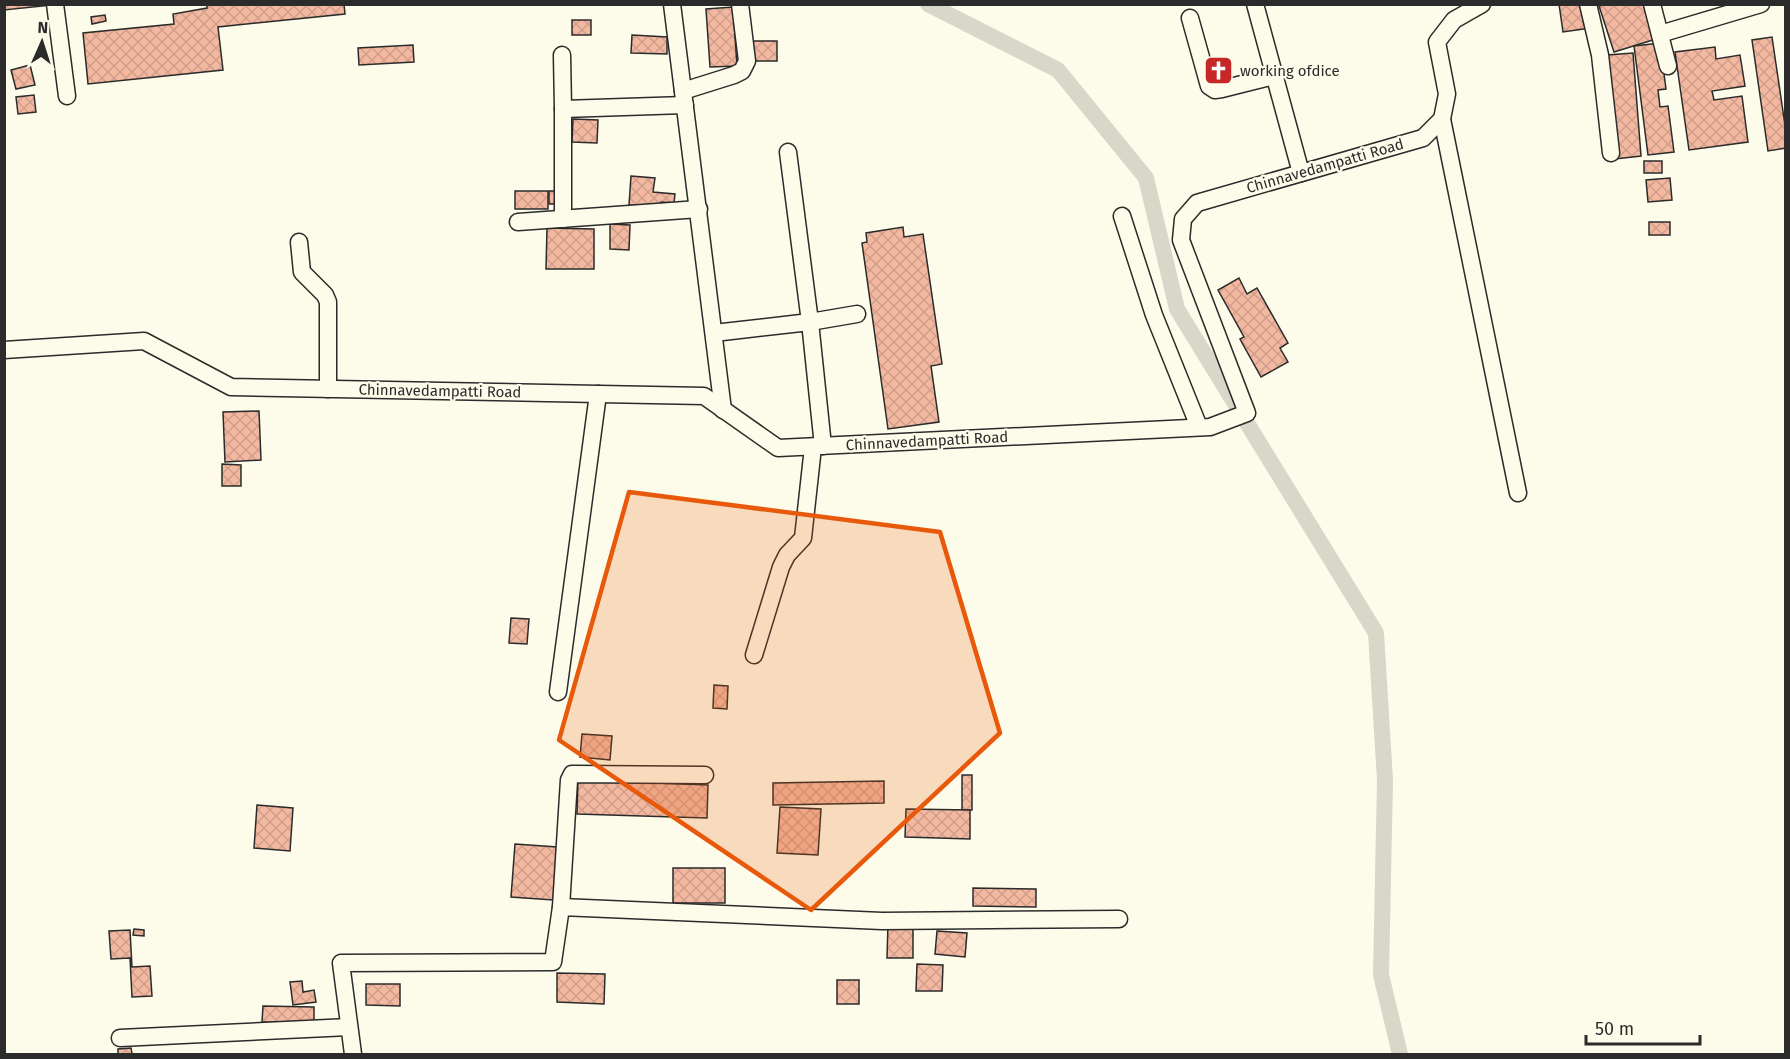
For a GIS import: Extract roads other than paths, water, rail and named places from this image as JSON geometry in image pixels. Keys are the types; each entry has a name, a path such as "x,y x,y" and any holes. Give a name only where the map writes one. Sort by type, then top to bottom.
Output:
{"street":[{"path":"55,4 67,96"},
{"path":"672,4 723,410"},
{"path":"563,109 684,98 742,71 747,61 740,4"},
{"path":"1255,4 1301,173"},
{"path":"1482,4 1454,20 1437,42 1447,94 1442,119 1518,493"},
{"path":"1588,4 1600,55 1611,153"},
{"path":"1652,4 1668,66"},
{"path":"1660,34 1755,5"},
{"path":"1190,18 1209,86 1215,90 1222,89 1274,76"},
{"path":"562,55 563,219"},
{"name":"Chinnavedampatti Road","path":"4,350 144,341 231,387 704,396 778,448 1204,427 1247,413 1181,240 1183,219 1197,203 1423,138 1442,119"},
{"path":"754,656 781,567 787,555 803,538 818,446 810,322 788,153"},
{"path":"518,222 699,209"},
{"path":"1122,216 1154,315 1204,427"},
{"path":"299,242 302,272 325,295 328,302 328,389"},
{"path":"714,333 857,314"},
{"path":"558,692 598,394"},
{"path":"353,1054 341,963 553,962 561,907 569,780 572,774 705,775"},
{"path":"561,907 882,921 1119,919"},
{"path":"120,1038 349,1027"}],"waterway":[{"path":"928,4 1058,70 1146,178 1177,309 1376,633 1385,780 1381,975 1400,1054"}],"place":[{"name":"working ofdice","path":"1219,71"}]}
